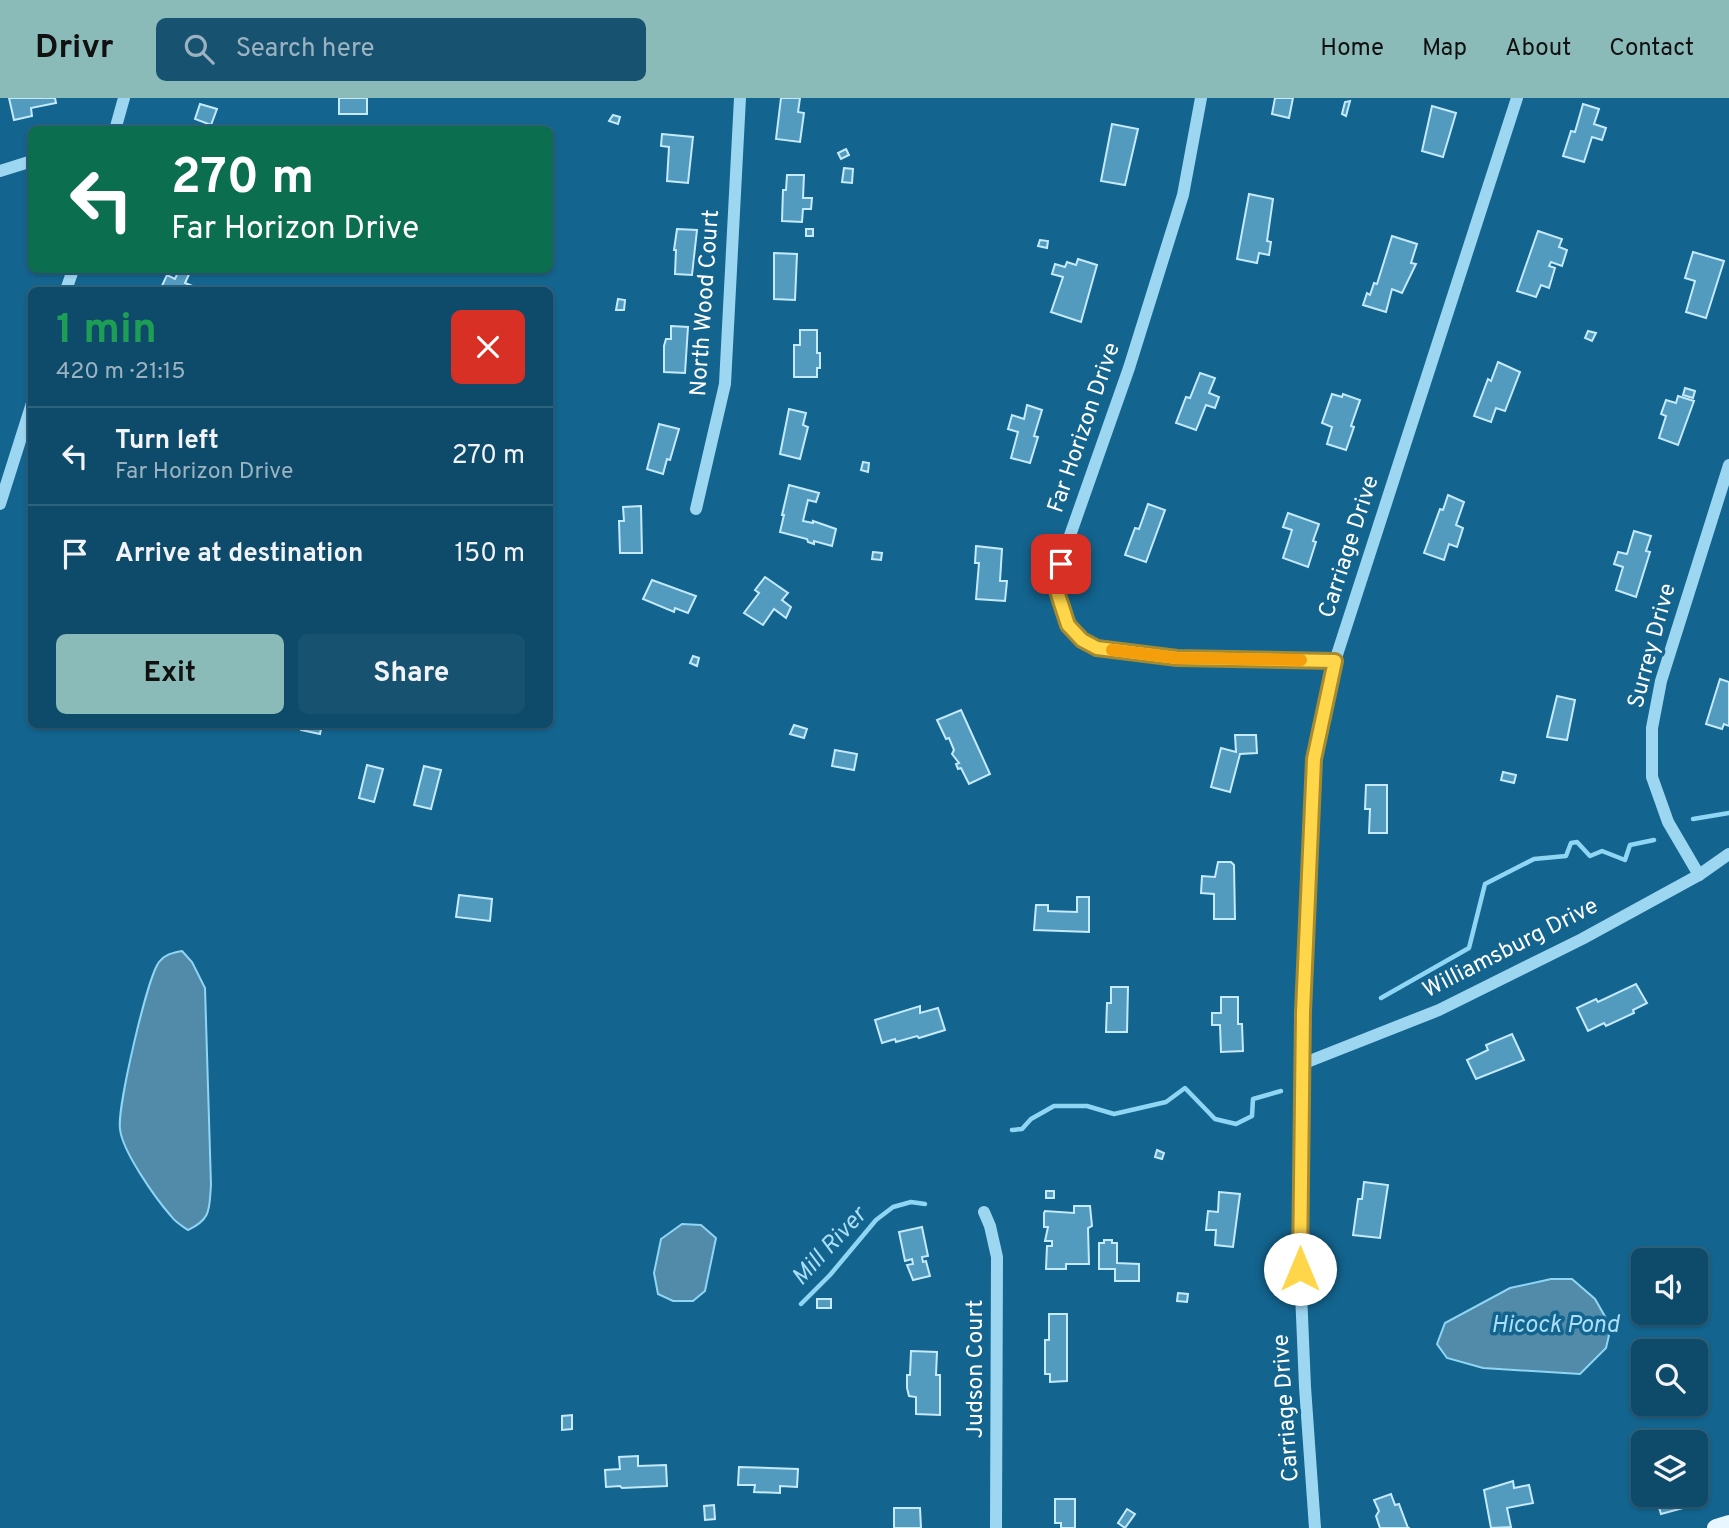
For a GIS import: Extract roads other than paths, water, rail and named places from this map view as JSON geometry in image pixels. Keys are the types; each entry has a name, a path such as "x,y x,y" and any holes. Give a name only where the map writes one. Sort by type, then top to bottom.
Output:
{"main road":[{"path":"1716,1528 1729,1524"}],"street":[{"path":"116,126 124,98"},
{"name":"North Wood Court","path":"696,509 725,384 740,98"},
{"name":"Far Horizon Drive","path":"1201,98 1183,195 1129,368 1055,585 1068,625 1082,640 1097,648 1177,658 1335,661"},
{"name":"Carriage Drive","path":"1315,1528 1300,1269 1306,909 1314,759 1335,661 1517,98"},
{"path":"0,171 28,162"},
{"path":"0,504 28,416"},
{"name":"Surrey Drive","path":"1699,875 1668,822 1652,777 1652,728 1661,681 1729,465"},
{"name":"Williamsburg Drive","path":"1302,1064 1439,1010 1582,939 1699,875 1729,854"},
{"name":"Judson Court","path":"984,1212 997,1257 996,1528"}],"water":[{"path":"182,951 192,962 205,988 211,1185 208,1212 201,1222 188,1230 173,1218 149,1187 133,1162 120,1129 123,1096 147,992 159,962 169,954"},
{"path":"682,1224 701,1225 716,1238 705,1291 693,1301 673,1301 658,1294 654,1273 661,1239"},
{"name":"Hicock Pond","path":"1551,1279 1572,1279 1595,1299 1611,1327 1606,1348 1580,1374 1483,1368 1447,1358 1437,1344 1445,1323 1510,1288"}],"waterway":[{"name":"Mill River","path":"1693,819 1729,813"},
{"name":"Mill River","path":"1381,998 1469,948 1485,884 1534,859 1566,856 1571,843 1577,842 1590,856 1602,851 1625,860 1630,845 1654,840"},
{"name":"Mill River","path":"1012,1130 1022,1129 1031,1119 1054,1106 1087,1106 1114,1114 1166,1102 1185,1088 1215,1119 1236,1124 1252,1116 1253,1099 1281,1091"},
{"name":"Mill River","path":"801,1304 830,1275 876,1220 893,1207 911,1202 925,1204"}]}
